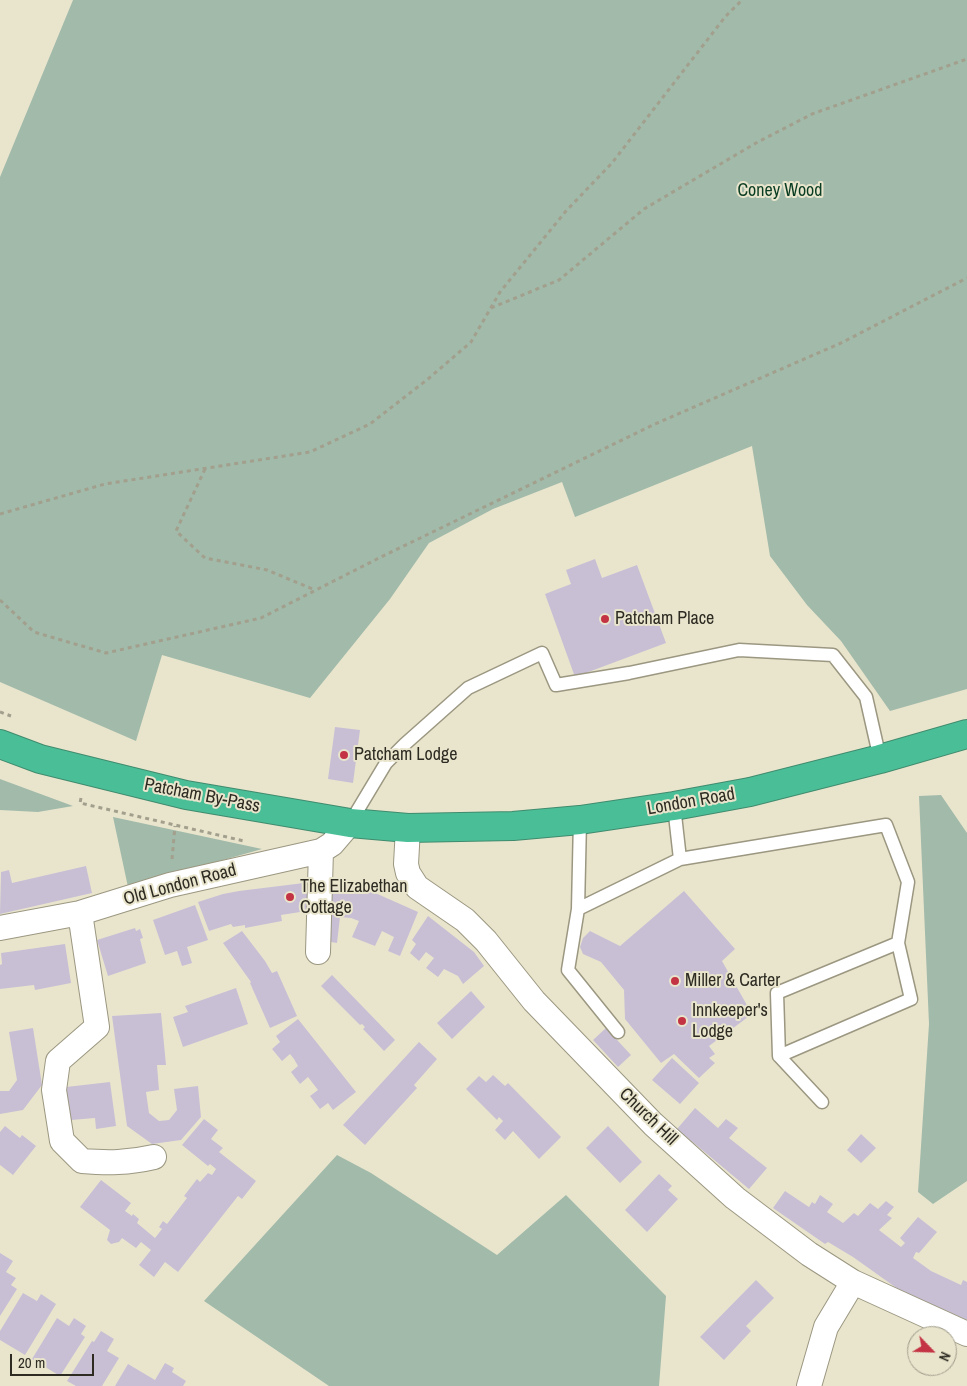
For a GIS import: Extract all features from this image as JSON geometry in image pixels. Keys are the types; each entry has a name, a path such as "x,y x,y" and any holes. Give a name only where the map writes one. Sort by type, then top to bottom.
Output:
{"highway":[{"name":"London Road","path":"408,828 513,826 580,820 674,806 750,792 880,759 967,734"},
{"name":"Patcham By-Pass","path":"0,744 40,759 178,793 350,823 408,828"}],"street":[{"name":"Old London Road","path":"0,928 80,913 170,885 321,851 332,844 350,823"},
{"name":"Church Hill","path":"408,828 406,864 408,872 417,887 465,920 486,941 534,1001 653,1124 735,1198 809,1254 853,1282 967,1334"},
{"path":"318,952 321,851"},
{"path":"80,913 98,1027 58,1061 54,1090 62,1141 82,1161 130,1162 154,1157"},
{"path":"809,1386 826,1327 853,1282"}],"lane":[{"path":"350,823 386,763 468,688 542,653 556,685 629,673 739,650 833,655 866,697 880,759"},
{"path":"674,806 680,859"},
{"path":"580,820 578,909 568,970 618,1032"},
{"path":"578,909 680,859 886,825 908,882 898,943 911,999 779,1056"},
{"path":"822,1102 779,1056 777,994 898,943"}],"path":[{"path":"0,514 105,484 310,452 370,424 428,379 470,342 500,292 566,211 612,163 725,17 742,0"},
{"path":"490,308 558,280 644,209 756,142 812,114 967,59"},
{"path":"0,600 34,632 106,653 261,618 655,424 840,343 967,278"},
{"path":"206,468 176,531 205,558 267,570 316,590"},
{"path":"0,712 17,718"},
{"path":"82,796 80,803 248,842"}],"green space":[{"name":"Coney Wood","path":"73,0 967,0 967,689 890,711 841,641 807,605 770,556 752,446 575,517 562,482 493,509 429,543 390,599 310,698 162,655 136,741 0,682 0,177"},
{"path":"0,779 73,806 38,812 0,810"},
{"path":"941,795 967,833 967,1181 933,1204 918,1192 929,1024 919,796"},
{"path":"113,817 262,849 128,887"},
{"path":"337,1155 371,1173 497,1255 566,1195 666,1296 659,1386 329,1386 204,1301"}],"building":[{"name":"Patcham Place","path":"595,559 602,578 637,565 666,643 575,677 545,594 571,584 566,570"},
{"name":"Patcham Lodge","path":"335,727 360,730 353,783 328,779"},
{"path":"86,866 92,893 0,914 1,872 9,870 12,883"},
{"path":"312,882 313,910 281,915 282,921 245,928 245,925 233,927 231,924 209,931 198,902 239,891"},
{"path":"325,884 364,888 418,912 400,956 388,951 394,937 382,931 375,946 352,937 359,921 351,918 340,917 337,943 319,940"},
{"name":"Miller & Carter","path":"684,891 735,949 722,961 752,1014 709,1046 715,1054 709,1058 715,1063 699,1078 674,1054 661,1063 625,1019 624,990 601,962 583,954 580,947 583,938 590,931 620,946"},
{"path":"195,905 208,940 187,947 192,963 182,966 177,951 165,955 153,920"},
{"path":"428,916 474,952 484,966 463,984 458,976 444,969 438,977 426,968 434,958 426,952 419,961 410,953 416,944 412,940"},
{"path":"135,928 136,931 140,929 143,938 140,939 146,963 108,976 97,940"},
{"path":"242,931 272,973 277,971 297,1016 270,1028 251,982 223,943"},
{"path":"65,944 71,983 35,990 34,985 0,989 1,953"},
{"path":"332,975 395,1040 384,1051 363,1029 365,1027 362,1024 360,1025 321,986"},
{"path":"236,988 248,1024 183,1047 173,1017 188,1012 185,1006"},
{"path":"471,991 485,1007 452,1039 437,1023"},
{"path":"161,1013 166,1065 157,1065 159,1090 146,1092 149,1113 159,1121 169,1120 177,1110 174,1089 198,1086 201,1117 181,1140 152,1144 127,1126 112,1016"},
{"path":"298,1019 356,1092 333,1110 328,1103 320,1109 310,1096 318,1090 308,1077 300,1084 291,1072 298,1066 290,1054 282,1061 272,1049 280,1042 276,1036"},
{"path":"33,1028 42,1085 23,1110 0,1114 0,1091 9,1091 17,1080 9,1032"},
{"path":"606,1028 631,1055 618,1067 593,1040"},
{"path":"419,1042 437,1059 414,1085 417,1088 365,1145 343,1125"},
{"path":"672,1058 699,1083 680,1104 652,1080"},
{"path":"493,1075 505,1086 508,1083 561,1137 539,1159 513,1131 505,1140 495,1130 503,1121 499,1117 497,1120 466,1089 479,1076 486,1082"},
{"path":"110,1082 116,1126 96,1129 95,1118 71,1120 66,1087"},
{"path":"695,1108 718,1128 726,1119 738,1128 729,1138 767,1168 749,1189 677,1129"},
{"path":"204,1119 218,1130 211,1139 223,1148 219,1152 256,1181 242,1199 238,1196 178,1272 165,1262 154,1277 139,1265 151,1250 141,1242 136,1248 122,1238 119,1242 111,1244 107,1240 110,1230 80,1207 101,1180 131,1203 125,1211 139,1219 137,1223 155,1238 162,1229 159,1227 163,1221 167,1224 187,1198 184,1196 197,1179 200,1182 208,1173 212,1175 216,1169 210,1164 208,1166 182,1145"},
{"path":"5,1126 20,1138 22,1135 36,1146 13,1175 0,1165 0,1132"},
{"path":"608,1126 642,1162 620,1183 586,1148"},
{"path":"861,1134 876,1148 861,1163 847,1150"},
{"path":"659,1174 672,1186 668,1190 678,1199 647,1232 625,1210"},
{"path":"785,1191 809,1207 812,1202 815,1204 820,1195 833,1204 827,1212 843,1223 854,1213 858,1216 870,1203 878,1209 886,1201 894,1207 887,1215 892,1218 879,1230 901,1247 905,1243 900,1238 918,1217 937,1232 919,1253 916,1252 913,1258 931,1271 961,1285 963,1280 967,1282 967,1320 913,1296 912,1299 853,1257 828,1242 825,1244 773,1208"},
{"path":"0,1253 13,1261 6,1272 16,1278 11,1285 17,1289 0,1316"},
{"path":"756,1280 774,1298 746,1326 751,1331 724,1360 700,1337"},
{"path":"23,1293 37,1301 41,1294 56,1304 25,1355 0,1340 0,1331"},
{"path":"57,1318 69,1326 74,1318 86,1326 81,1334 85,1337 60,1376 32,1359"},
{"path":"101,1331 114,1339 107,1351 119,1358 102,1386 76,1386 67,1381 92,1341 94,1342"},
{"path":"165,1363 174,1368 172,1372 186,1381 183,1386 115,1386 128,1364 155,1380"}],"place":[{"name":"Patcham Place","path":"605,619"},
{"name":"Patcham Lodge","path":"344,755"},
{"name":"The Elizabethan Cottage","path":"290,897"},
{"name":"Miller & Carter","path":"675,981"},
{"name":"Innkeeper's Lodge","path":"682,1021"}]}
